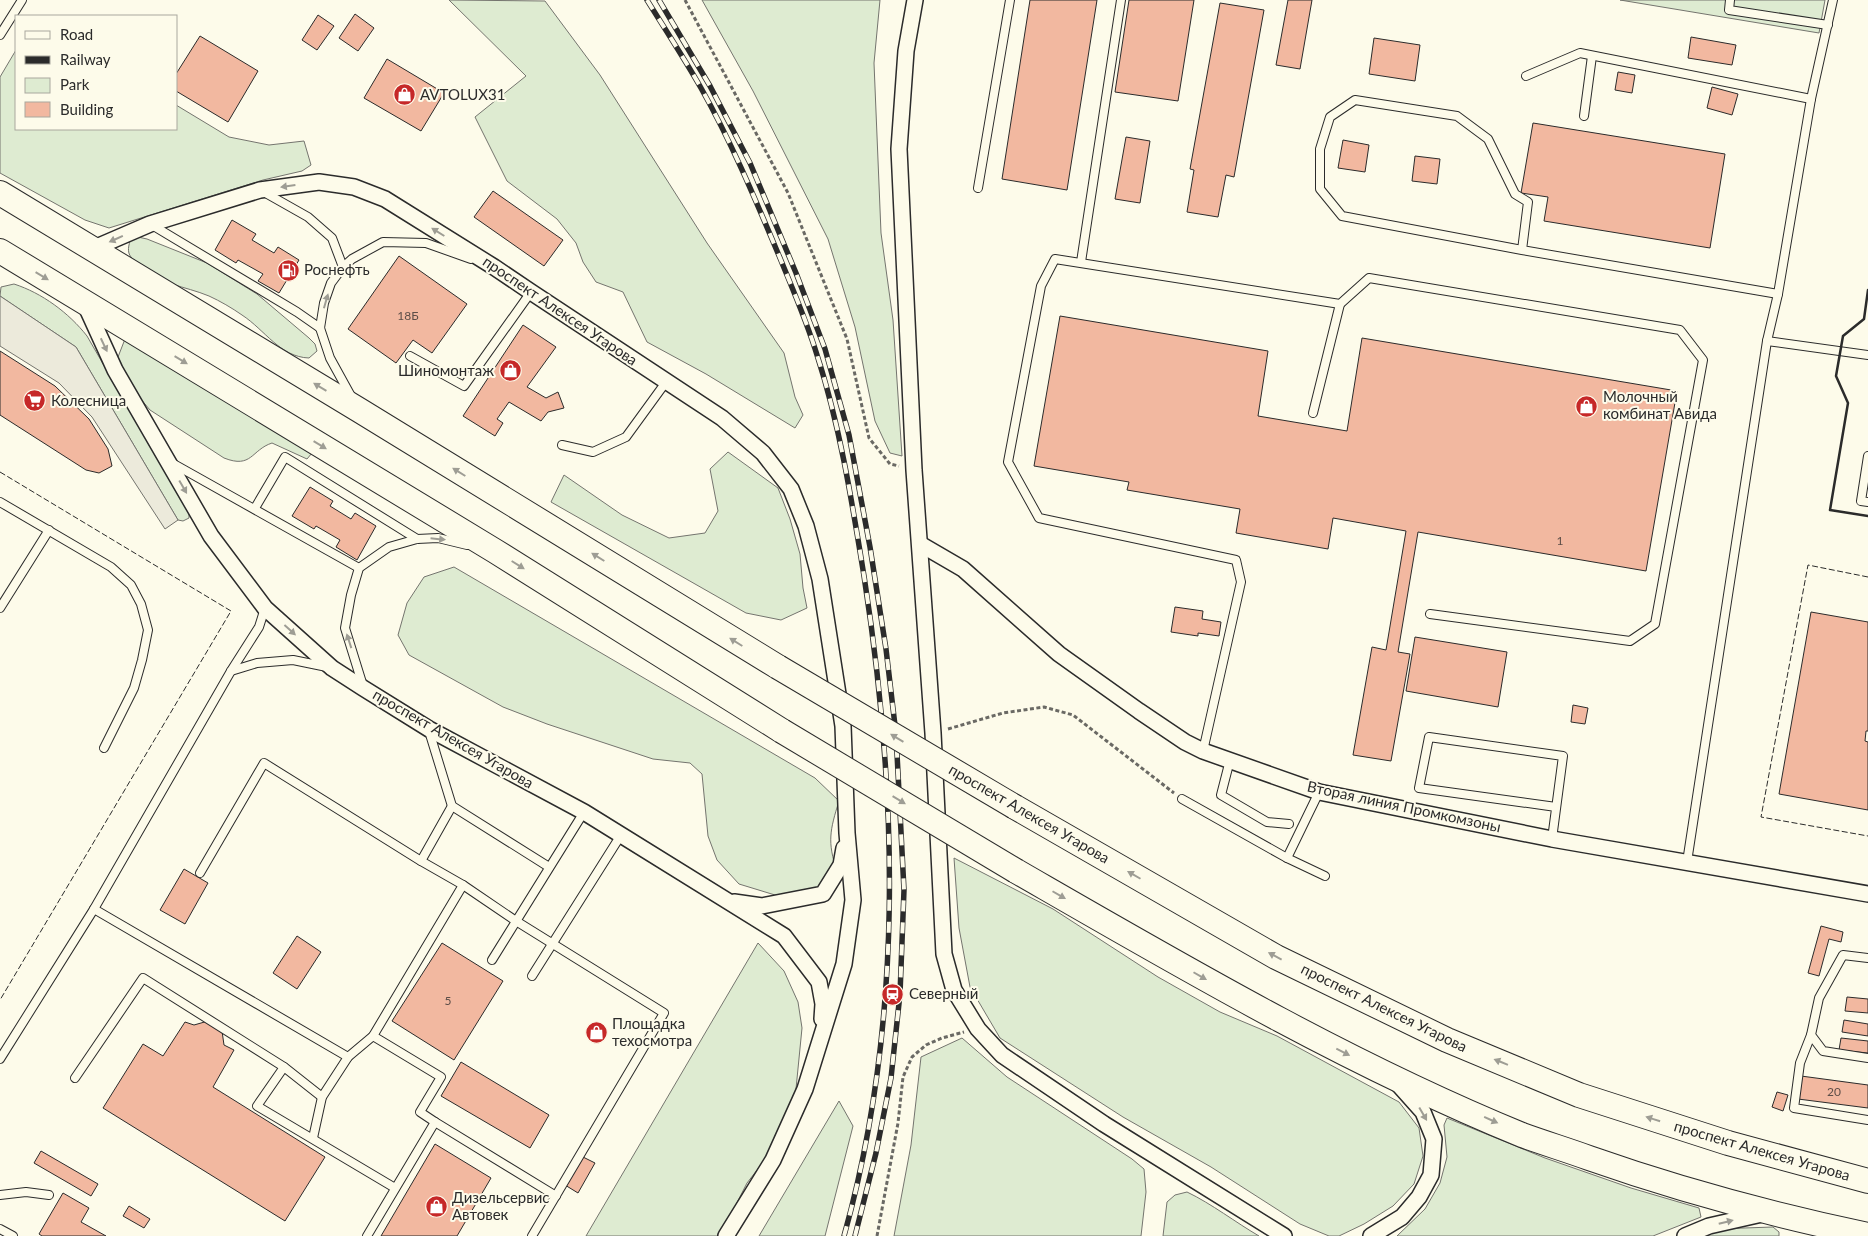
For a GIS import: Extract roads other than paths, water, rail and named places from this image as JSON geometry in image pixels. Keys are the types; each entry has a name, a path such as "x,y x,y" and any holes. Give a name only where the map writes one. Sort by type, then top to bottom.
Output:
{"main road":[{"name":"проспект Алексея Угарова","path":"0,193 778,667 1015,807 1276,957 1447,1040 1579,1095 1728,1143 1868,1181"},
{"path":"2,254 83,301 495,551 782,731 1016,871 1225,991 1392,1077 1523,1135 1657,1182 1768,1212 1868,1235"}],"street":[{"name":"проспект Алексея Угарова","path":"915,0 906,51 899,149 914,470 933,733 944,954 954,990 978,1029 1002,1055 1104,1124 1284,1236"},
{"name":"проспект Алексея Угарова","path":"92,249 150,224 260,190 319,182 354,187 385,198 494,267 722,418 762,453 791,489 806,526 820,580 843,726 847,833 853,900 844,964 804,1089 773,1160 726,1236"},
{"name":"проспект Алексея Угарова","path":"83,301 115,370 211,536 265,608 332,668 363,688 428,729 584,812 784,936 819,982 823,1004 820,1042"},
{"name":"Вторая линия Промкомзоны","path":"920,544 963,569 1067,660 1185,742 1203,751 1319,792 1552,838 1868,894"},
{"name":"проспект Алексея Угарова","path":"727,901 762,906 823,894 841,865 847,833"},
{"path":"1371,1236 1402,1217 1419,1197 1431,1175 1434,1139 1423,1112 1392,1077"},
{"path":"1684,1236 1709,1226 1768,1212"}],"lane":[{"path":"0,35 22,0"},
{"path":"978,188 1010,0"},
{"path":"1081,262 1121,0"},
{"path":"1730,0 1729,10 1828,25"},
{"path":"1687,862 1767,341 1778,294 1811,99 1834,0"},
{"path":"1526,76 1580,53 1811,99"},
{"path":"1584,116 1592,56"},
{"path":"1522,250 1528,202 1515,194 1488,139 1457,116 1356,100 1330,117 1320,150 1320,189 1342,216 1522,250 1778,294"},
{"path":"260,190 308,217 332,238 343,267"},
{"path":"150,224 297,312 320,328"},
{"path":"359,410 330,358 320,328 324,303 332,283 343,267 352,259 383,242 426,244 494,267"},
{"path":"1203,751 1241,582 1236,560 1039,518 1008,462 1041,286 1055,259 1340,304"},
{"path":"1314,413 1340,304 1369,278 1680,330 1703,360 1655,624 1630,641 1430,614"},
{"path":"410,356 464,386 530,292"},
{"path":"1767,341 1868,355"},
{"path":"562,445 593,452 626,437 666,382"},
{"path":"1868,456 1861,501 1868,502"},
{"path":"255,508 285,457 417,539"},
{"path":"166,459 359,568"},
{"path":"0,502 111,567 131,585 141,604 148,630 142,660 134,688 104,748"},
{"path":"0,608 49,530"},
{"path":"363,688 345,628 351,595 359,568 389,547 417,539 438,538 495,551"},
{"path":"0,1059 94,909 231,671 259,627 265,608"},
{"path":"231,671 257,663 293,660 332,668"},
{"path":"428,729 452,806 549,867"},
{"path":"1552,838 1563,756 1429,737 1419,788 1556,807"},
{"path":"1230,760 1221,795 1267,822 1289,824"},
{"path":"200,873 264,764 463,885 516,921 664,1013 532,1236"},
{"path":"1287,858 1319,792"},
{"path":"1182,799 1287,858 1325,876"},
{"path":"421,861 452,806"},
{"path":"492,960 584,812"},
{"path":"532,976 621,835"},
{"path":"313,1138 322,1097 348,1057 373,1036 463,885"},
{"path":"94,909 348,1057"},
{"path":"1868,958 1843,955 1819,998 1811,1035 1800,1063 1794,1108 1868,1120"},
{"path":"75,1078 143,978 284,1067 322,1097"},
{"path":"1811,1035 1823,1052 1868,1058"},
{"path":"373,1036 441,1077 420,1112 556,1196"},
{"path":"284,1067 257,1106 395,1188"},
{"path":"367,1236 435,1122"},
{"path":"0,1195 26,1192 49,1195"},
{"path":"0,1229 13,1236"}],"railway":[{"path":"647,0 695,77 723,130 762,215 804,318 825,382 839,437 864,576 884,741 888,824 889,908 886,990 877,1073 863,1155 844,1236"},
{"path":"659,0 710,86 750,163 796,273 825,349 849,435 870,547 886,649 896,734 904,890 900,994 891,1078 876,1153 855,1236"}],"place":[{"name":"AVTOLUX31","path":"404,95"},
{"name":"Роснефть","path":"288,270"},
{"name":"Шиномонтаж","path":"510,371"},
{"name":"Колесница","path":"35,401"},
{"name":"Молочный комбинат Авида","path":"1587,406"},
{"name":"Северный","path":"893,994"},
{"name":"Площадка техосмотра","path":"596,1033"},
{"name":"Дизельсервис Автовек","path":"436,1207"}]}
